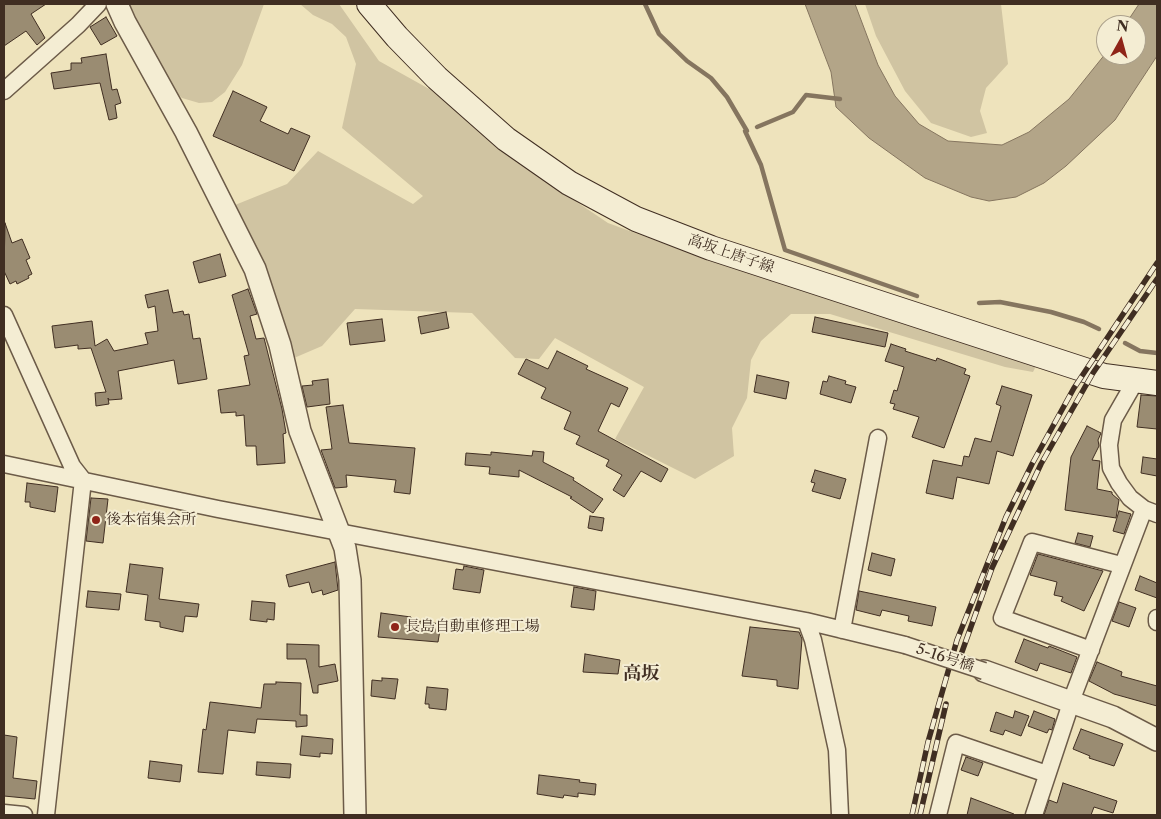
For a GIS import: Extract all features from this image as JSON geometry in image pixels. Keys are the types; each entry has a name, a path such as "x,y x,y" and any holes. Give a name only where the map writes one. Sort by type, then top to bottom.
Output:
{"main road":[{"name":"高坂上唐子線","path":"370,4 397,37 436,78 485,121 546,168 613,207 659,229 711,248 1093,373 1147,381"}],"street":[{"path":"4,91 78,25 98,4"},
{"path":"117,4 186,132 255,269 280,345 300,431 345,548 350,580 356,815"},
{"path":"4,315 72,466 83,480 46,815"},
{"path":"1034,815 1072,701 1121,565 1151,512 1130,498 1119,483 1112,468 1109,445 1113,420 1147,381"},
{"path":"842,630 878,438"},
{"name":"5-16号橋","path":"4,464 339,533 518,565 806,621 905,645 984,671"},
{"path":"1091,650 1002,618 1032,542 1121,565"},
{"path":"806,621 813,640 835,741 840,815"},
{"path":"984,671 1113,717 1157,740"},
{"path":"938,815 956,743 1047,774"},
{"path":"4,813 24,815"}],"shaded area":[{"path":"127,4 264,4 242,65 225,92 212,102 199,103 182,98 170,87"},
{"path":"300,4 339,4 379,61 431,90 541,178 608,223 684,251 1037,364 1033,372 1005,367 830,314 791,314 761,341 751,360 747,398 732,428 734,456 695,479 615,439 644,387 555,338 539,359 515,358 472,313 355,309 322,346 294,358 235,205 287,184 318,151 413,204 423,196 342,128 356,64 346,37 332,24 313,15"},
{"path":"805,4 855,4 878,65 895,96 919,124 948,141 1002,145 1029,132 1069,99 1096,65 1146,65 1146,15 1132,15 1139,4 1157,4 1157,56 1115,120 1066,166 1044,183 1016,197 989,201 971,197 925,178 869,138 836,107 831,72"},
{"path":"865,4 1001,4 1008,64 986,88 980,111 987,133 971,137 931,123 905,91 876,36"}],"building":[{"path":"4,4 46,4 31,14 45,38 37,45 26,31 4,46"},
{"path":"106,17 117,36 101,45 90,27"},
{"path":"106,54 112,90 117,89 121,103 115,105 117,118 109,120 100,83 54,89 51,73 71,70 71,63 82,63 81,58"},
{"path":"233,91 267,107 260,121 288,134 291,128 310,136 294,171 213,136"},
{"path":"5,223 12,243 22,239 30,258 26,260 32,274 28,276 29,278 17,284 16,281 10,284 4,271"},
{"path":"220,254 226,276 199,283 193,262"},
{"path":"248,289 257,314 250,316 256,339 264,338 282,409 286,433 283,434 285,463 257,465 256,446 246,446 244,415 236,416 236,412 221,413 218,390 250,385 244,356 249,355 232,295"},
{"path":"168,290 173,313 183,311 184,315 189,314 193,339 200,338 207,379 178,384 174,360 118,371 122,399 109,400 108,398 109,404 96,406 95,393 106,392 91,348 78,349 78,345 55,348 52,326 92,321 95,346 107,339 114,351 148,344 145,333 158,331 155,306 148,308 145,295"},
{"path":"446,312 449,328 421,334 418,317"},
{"path":"815,317 888,333 885,347 812,332"},
{"path":"382,319 385,341 350,345 347,323"},
{"path":"891,344 906,349 905,351 936,361 937,358 966,369 964,374 970,376 944,448 912,437 919,417 893,409 895,404 890,403 894,390 897,391 904,367 885,361"},
{"path":"557,351 588,366 586,369 628,388 619,407 611,403 598,431 668,469 661,482 641,471 624,497 613,490 622,475 606,466 609,460 576,444 580,436 564,429 571,412 541,398 546,388 518,374 526,359 548,369"},
{"path":"757,375 789,382 786,399 754,392"},
{"path":"829,376 846,381 845,384 856,387 851,403 820,394 823,381 827,382"},
{"path":"328,379 330,404 307,407 302,386 313,385 312,381"},
{"path":"1002,386 1032,395 1013,456 997,451 989,484 957,477 953,499 926,493 933,460 962,466 964,456 969,457 975,438 991,442 1001,406 996,404"},
{"path":"1141,395 1157,396 1157,429 1137,427"},
{"path":"343,405 349,443 415,448 410,494 394,492 396,480 346,475 347,487 335,488 321,450 332,449 326,407"},
{"path":"1087,426 1101,433 1098,440 1099,446 1092,460 1100,461 1097,489 1112,492 1119,500 1116,518 1065,510 1071,457"},
{"path":"533,451 544,452 543,462 574,478 573,480 603,499 593,513 570,498 572,497 519,470 519,477 489,474 490,467 465,465 466,453 491,455 491,452 532,456"},
{"path":"1143,457 1157,459 1157,476 1141,473"},
{"path":"815,470 846,479 840,499 812,491 815,483 811,482"},
{"path":"27,483 58,487 55,512 30,507 30,502 25,502"},
{"name":"後本宿集会所","path":"91,498 108,499 103,543 86,541"},
{"path":"1119,511 1131,514 1124,534 1113,531"},
{"path":"590,516 604,518 602,531 588,528"},
{"path":"1078,533 1093,536 1090,547 1075,543"},
{"path":"872,553 895,559 891,576 868,570"},
{"path":"1038,554 1103,571 1084,611 1061,601 1063,597 1054,595 1057,582 1030,575"},
{"path":"335,562 338,590 323,595 322,590 312,593 309,582 289,587 286,575"},
{"path":"130,564 163,568 159,599 199,604 197,617 185,616 183,632 160,627 160,622 145,620 148,595 126,592"},
{"path":"464,566 484,570 480,593 453,589 456,569 463,570"},
{"path":"1140,576 1157,583 1157,598 1135,590"},
{"path":"574,587 596,591 594,610 571,607"},
{"path":"88,591 121,594 119,610 86,607"},
{"path":"859,591 936,607 932,626 908,621 909,616 882,610 880,616 856,610"},
{"path":"252,601 275,603 274,620 267,619 267,622 250,620"},
{"path":"1119,602 1136,608 1129,627 1112,621"},
{"path":"381,613 441,624 438,642 378,637"},
{"path":"750,627 799,632 802,639 798,689 777,686 777,680 742,676"},
{"path":"1024,639 1077,657 1071,673 1040,663 1037,671 1015,662"},
{"path":"287,644 319,645 319,667 335,664 338,681 318,685 318,693 313,693 306,659 287,659"},
{"path":"585,654 620,660 618,674 583,672"},
{"path":"1097,662 1122,672 1121,676 1157,686 1157,706 1114,694 1089,681"},
{"path":"382,678 398,679 395,699 371,696 372,680 382,681"},
{"path":"276,682 301,683 300,715 307,715 307,726 296,727 296,721 257,719 255,733 228,730 223,774 198,772 203,729 206,730 210,702 261,708 264,684 276,684"},
{"path":"427,687 448,689 446,710 429,708 429,704 425,704"},
{"path":"1015,711 1029,716 1021,736 1005,730 1003,735 990,731 996,712 1013,718"},
{"path":"1034,711 1055,719 1052,730 1049,729 1047,733 1028,726"},
{"path":"1081,729 1123,744 1114,766 1089,758 1090,756 1073,749"},
{"path":"4,735 17,737 13,778 37,781 35,799 4,796"},
{"path":"302,736 333,739 332,754 320,753 320,757 300,755"},
{"path":"966,757 983,763 978,776 961,770"},
{"path":"150,761 182,765 180,782 148,778"},
{"path":"257,762 291,764 290,778 256,775"},
{"path":"539,775 596,784 595,795 578,793 578,797 564,795 563,798 537,794"},
{"path":"1063,783 1117,801 1113,813 1094,807 1091,815 1044,815 1049,800 1057,803"},
{"path":"971,798 1014,814 1014,815 967,815"}],"waterway":[{"path":"645,4 659,34 687,61 711,78 727,97 747,131"},
{"path":"757,127 793,112 806,95 840,99"},
{"path":"745,131 761,165 785,250 917,296"},
{"path":"979,303 1000,302 1051,312 1084,322 1099,329"},
{"path":"1125,343 1140,351 1157,353"}],"railway":[{"path":"912,815 928,742 957,640 1006,517 1032,464 1074,388 1157,263"},
{"path":"958,663 992,568 1041,464 1093,373 1157,279"},
{"path":"920,815 946,704"}],"place":[{"name":"後本宿集会所","path":"96,520"},
{"name":"長島自動車修理工場","path":"395,627"}],"district":[{"name":"高坂","path":"641,674"}]}
